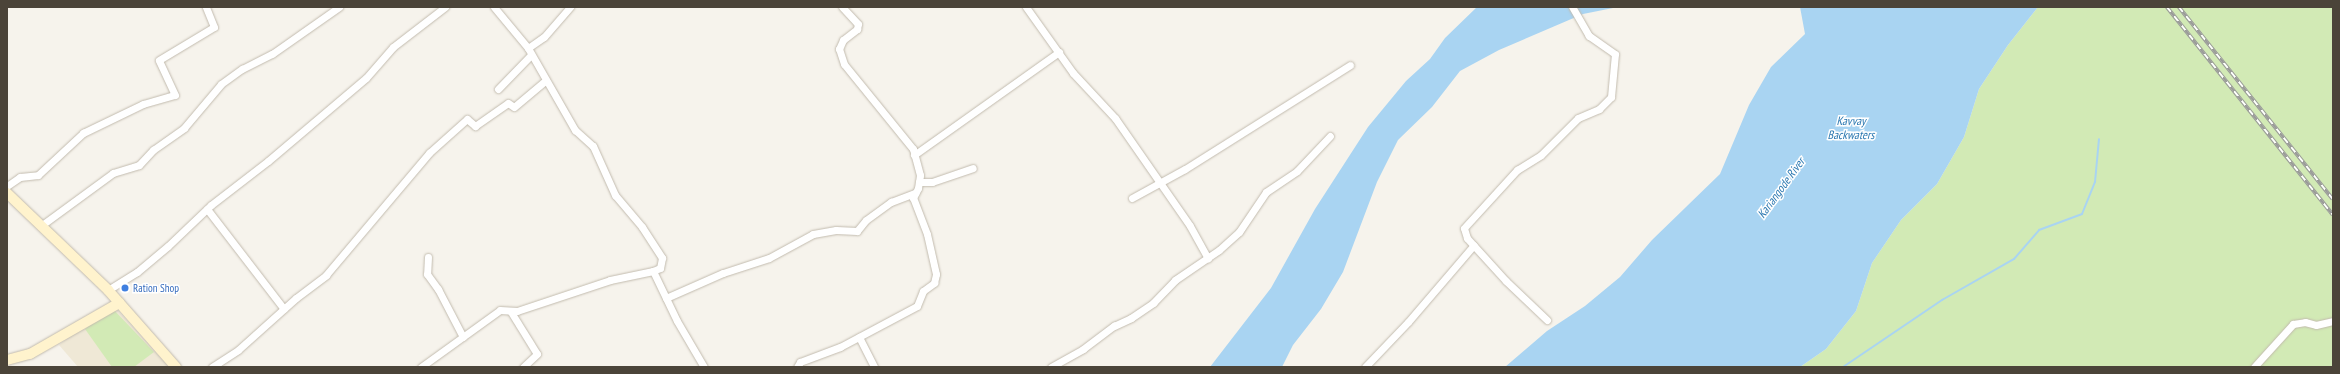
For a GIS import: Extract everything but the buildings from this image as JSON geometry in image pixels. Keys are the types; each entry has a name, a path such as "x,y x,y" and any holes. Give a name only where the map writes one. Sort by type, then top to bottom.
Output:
{"main road":[{"path":"7,193 108,290 176,367"},
{"path":"7,360 30,354 119,303"}],"street":[{"path":"7,186 20,177 38,175 88,130 143,104 175,95 159,60 214,27 206,7"},
{"path":"108,290 158,255 207,209 268,161 366,78 398,43 445,7"},
{"path":"421,367 500,310 511,312 610,280 653,271 660,268 662,258 642,227 615,195 593,146 575,130 529,52 494,7"},
{"path":"498,89 570,7"},
{"path":"797,367 800,362 859,337 917,306 923,291 934,282 936,274 927,234 913,198 920,176 914,155 900,131 858,84 844,64 839,49 843,40 857,29 858,24 842,7"},
{"path":"1026,7 1073,73 1115,118 1190,226 1208,258"},
{"path":"1547,320 1506,281 1474,246 1467,238 1464,228 1474,215 1517,170 1540,155 1578,118 1599,109 1611,97 1614,54 1589,36 1572,7"},
{"path":"42,225 113,173 139,165 153,150 184,128 221,84 242,69 272,54 335,9"},
{"path":"914,155 1059,52"},
{"path":"1132,198 1185,170 1350,65"},
{"path":"212,367 238,350 334,267 429,154 467,119 475,126 508,103 514,107 545,81"},
{"path":"1051,367 1083,349 1114,326 1131,318 1152,303 1175,280 1208,258 1239,232 1266,192 1297,170 1330,136"},
{"path":"919,182 932,182 973,168"},
{"path":"666,298 723,273 769,258 813,234 836,230 857,231 866,220 891,202 915,193"},
{"path":"207,209 284,309"},
{"path":"1365,367 1408,322 1474,246"},
{"path":"428,257 427,274 438,289 463,337"},
{"path":"653,271 704,367"},
{"path":"511,312 537,354 523,367"},
{"path":"2254,367 2258,360 2293,324 2305,322 2316,325 2333,321"},
{"path":"859,337 874,367"}],"shaded area":[{"path":"111,303 169,367 78,367 59,345"}],"green space":[{"path":"2038,7 2333,7 2333,367 1800,367 1826,349 1856,311 1872,263 1901,220 1937,184 1964,137 1979,89 2008,45"},
{"path":"112,308 154,352 134,367 112,367 85,329"}],"water":[{"path":"1477,7 1618,7 1583,14 1499,50 1460,71 1432,107 1398,140 1377,182 1343,272 1321,309 1293,345 1282,367 1210,367 1271,288 1315,209 1368,127 1406,81 1430,59 1445,38"},
{"name":"Kavvay Backwaters","path":"1800,7 2038,7 2008,45 1979,89 1964,137 1937,184 1901,220 1872,263 1856,311 1826,349 1800,367 1505,367 1547,331 1585,306 1620,277 1652,240 1720,174 1749,105 1771,67 1805,34"}],"waterway":[{"path":"1843,367 1942,300 2014,259 2039,230 2082,214 2095,182 2099,139"}],"railway":[{"path":"2167,7 2333,215"},
{"path":"2179,7 2333,199"}],"place":[{"name":"Ration Shop","path":"125,288"}],"water label":[{"name":"Kariangode River","path":"1781,188"}]}
